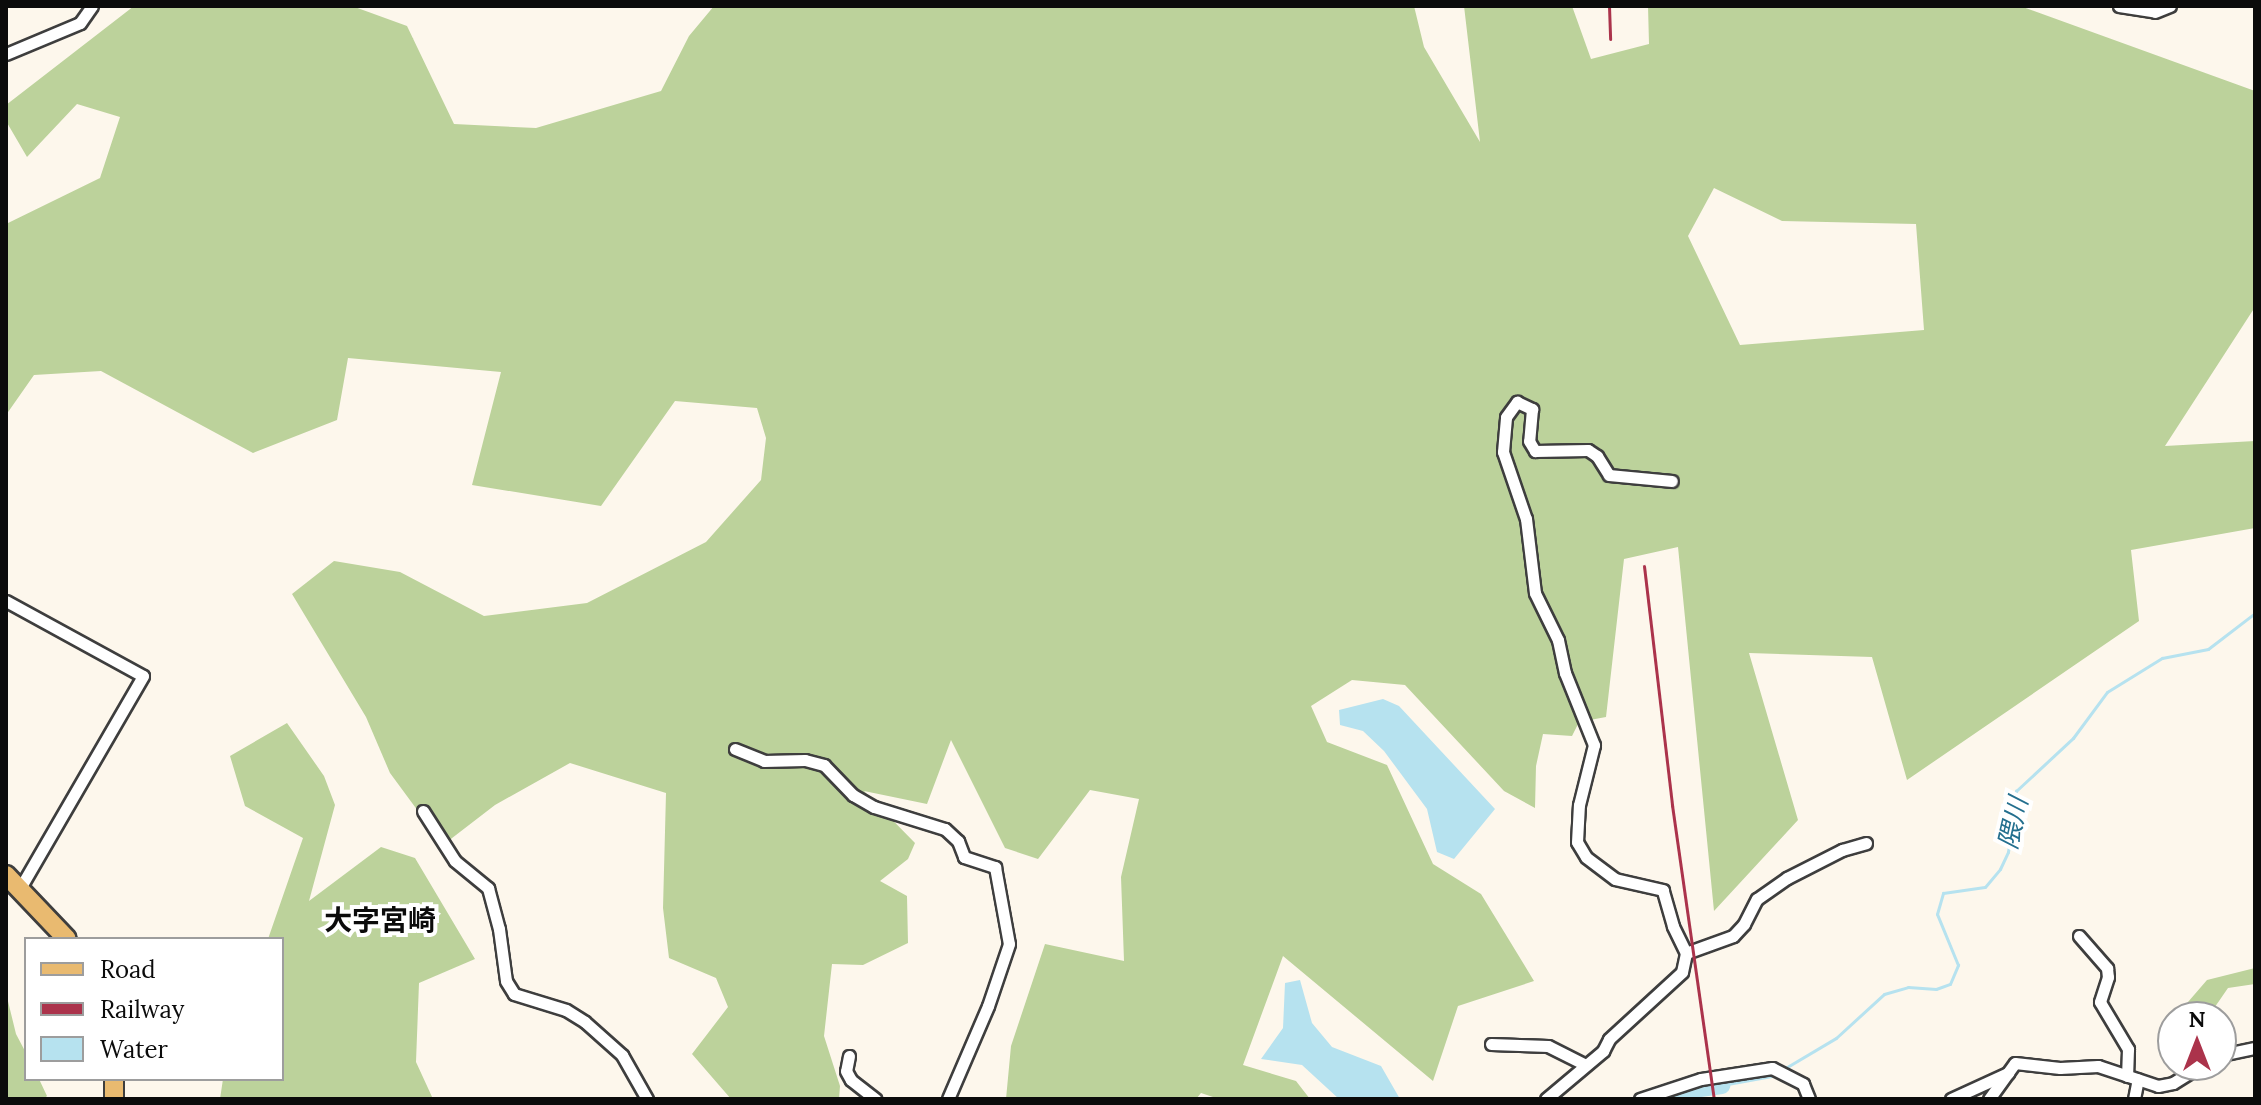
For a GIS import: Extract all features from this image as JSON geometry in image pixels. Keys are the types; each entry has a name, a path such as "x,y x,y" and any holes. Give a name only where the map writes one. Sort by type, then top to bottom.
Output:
{"main road":[{"path":"6,875 65,937"}],"street":[{"path":"6,54 80,23 92,6"},
{"path":"2119,6 2155,12 2170,6"},
{"path":"1546,1099 1586,1065 1682,972 1686,953 1673,926 1663,890 1615,879 1586,857 1577,842 1579,805 1594,745 1565,673 1558,640 1535,593 1526,519 1503,452 1506,417 1517,402 1532,409 1529,441 1535,451 1588,450 1597,456 1609,475 1672,481"},
{"path":"6,601 143,676 19,890"},
{"path":"735,749 764,761 805,760 824,765 853,795 874,807 945,829 958,841 964,857 995,867 1009,944 988,1006 948,1099"},
{"path":"423,811 455,861 488,888 499,929 506,981 514,994 566,1010 585,1022 622,1055 647,1099"},
{"path":"1686,953 1733,936 1744,924 1757,899 1787,878 1842,850 1866,843"},
{"path":"2079,936 2107,968 2108,977 2100,1002 2128,1049 2134,1099"},
{"path":"1491,1044 1548,1046 1586,1065"},
{"path":"849,1056 846,1071 851,1080 875,1099"},
{"path":"1989,1099 2015,1063 2042,1063 2060,1068 2098,1066 2158,1086 2176,1081"},
{"path":"1640,1099 1701,1079 1772,1068 1803,1084 1809,1099"},
{"path":"1951,1099 2008,1073"}],"green space":[{"path":"134,6 352,6 407,26 454,124 536,128 661,91 689,36 714,6 1414,6 1424,47 1480,142 1464,6 1572,6 1591,59 1649,44 1648,6 2020,6 2255,91 2255,307 2165,446 2255,441 2255,528 2131,550 2139,621 1907,780 1872,657 1749,653 1798,820 1714,911 1678,547 1624,559 1606,717 1579,722 1572,736 1543,734 1536,766 1535,808 1504,791 1405,685 1352,680 1311,706 1327,742 1387,765 1433,864 1481,894 1534,981 1458,1006 1433,1081 1283,956 1243,1065 1296,1081 1310,1099 1219,1099 1201,1093 1196,1099 1006,1099 1011,1046 1045,944 1124,961 1121,877 1139,799 1090,790 1038,859 1005,848 951,740 927,804 864,791 915,843 908,859 880,881 907,896 908,943 863,965 832,964 824,1036 840,1086 839,1099 731,1099 692,1054 728,1007 716,978 669,958 663,908 666,793 570,763 495,805 443,845 390,773 366,717 292,594 334,561 400,572 484,616 587,603 706,542 761,480 766,438 757,408 675,401 601,506 472,485 501,372 348,358 337,420 253,453 101,371 34,375 6,415 6,224 100,178 120,117 77,104 27,157 6,121 6,105","holes":["1714,188 1782,221 1916,224 1924,330 1740,345 1688,236"]},
{"path":"287,723 324,776 335,805 309,901 381,847 415,858 475,959 419,983 416,1062 433,1099 220,1099 223,1081 284,1081 284,937 269,937 303,838 245,806 230,756"},
{"path":"2255,968 2255,984 2228,988 2219,1001 2189,1001 2207,980"},
{"path":"6,993 16,1034 24,1049 24,1081 40,1081 47,1096 44,1099 6,1099"}],"water":[{"path":"1383,699 1399,706 1495,809 1454,859 1437,852 1427,809 1384,751 1363,731 1340,725 1339,710"},
{"path":"1300,980 1312,1023 1332,1047 1381,1066 1400,1099 1339,1099 1302,1065 1261,1059 1283,1028 1285,983"}],"waterway":[{"name":"隈川","path":"1782,1070 1836,1038 1884,994 1908,987 1936,989 1950,984 1958,965 1937,914 1943,893 1985,887 2000,869 2008,852 2016,791 2073,738 2107,692 2162,658 2208,649 2255,613"},
{"name":"隈川","path":"1722,1085 1777,1075"},
{"name":"隈川","path":"1668,1099 1672,1092 1722,1085"}],"railway":[{"path":"1609,6 1610,39"},
{"path":"1644,566 1672,805 1714,1099"}],"district":[{"name":"大字宮崎","path":"380,920"}]}
